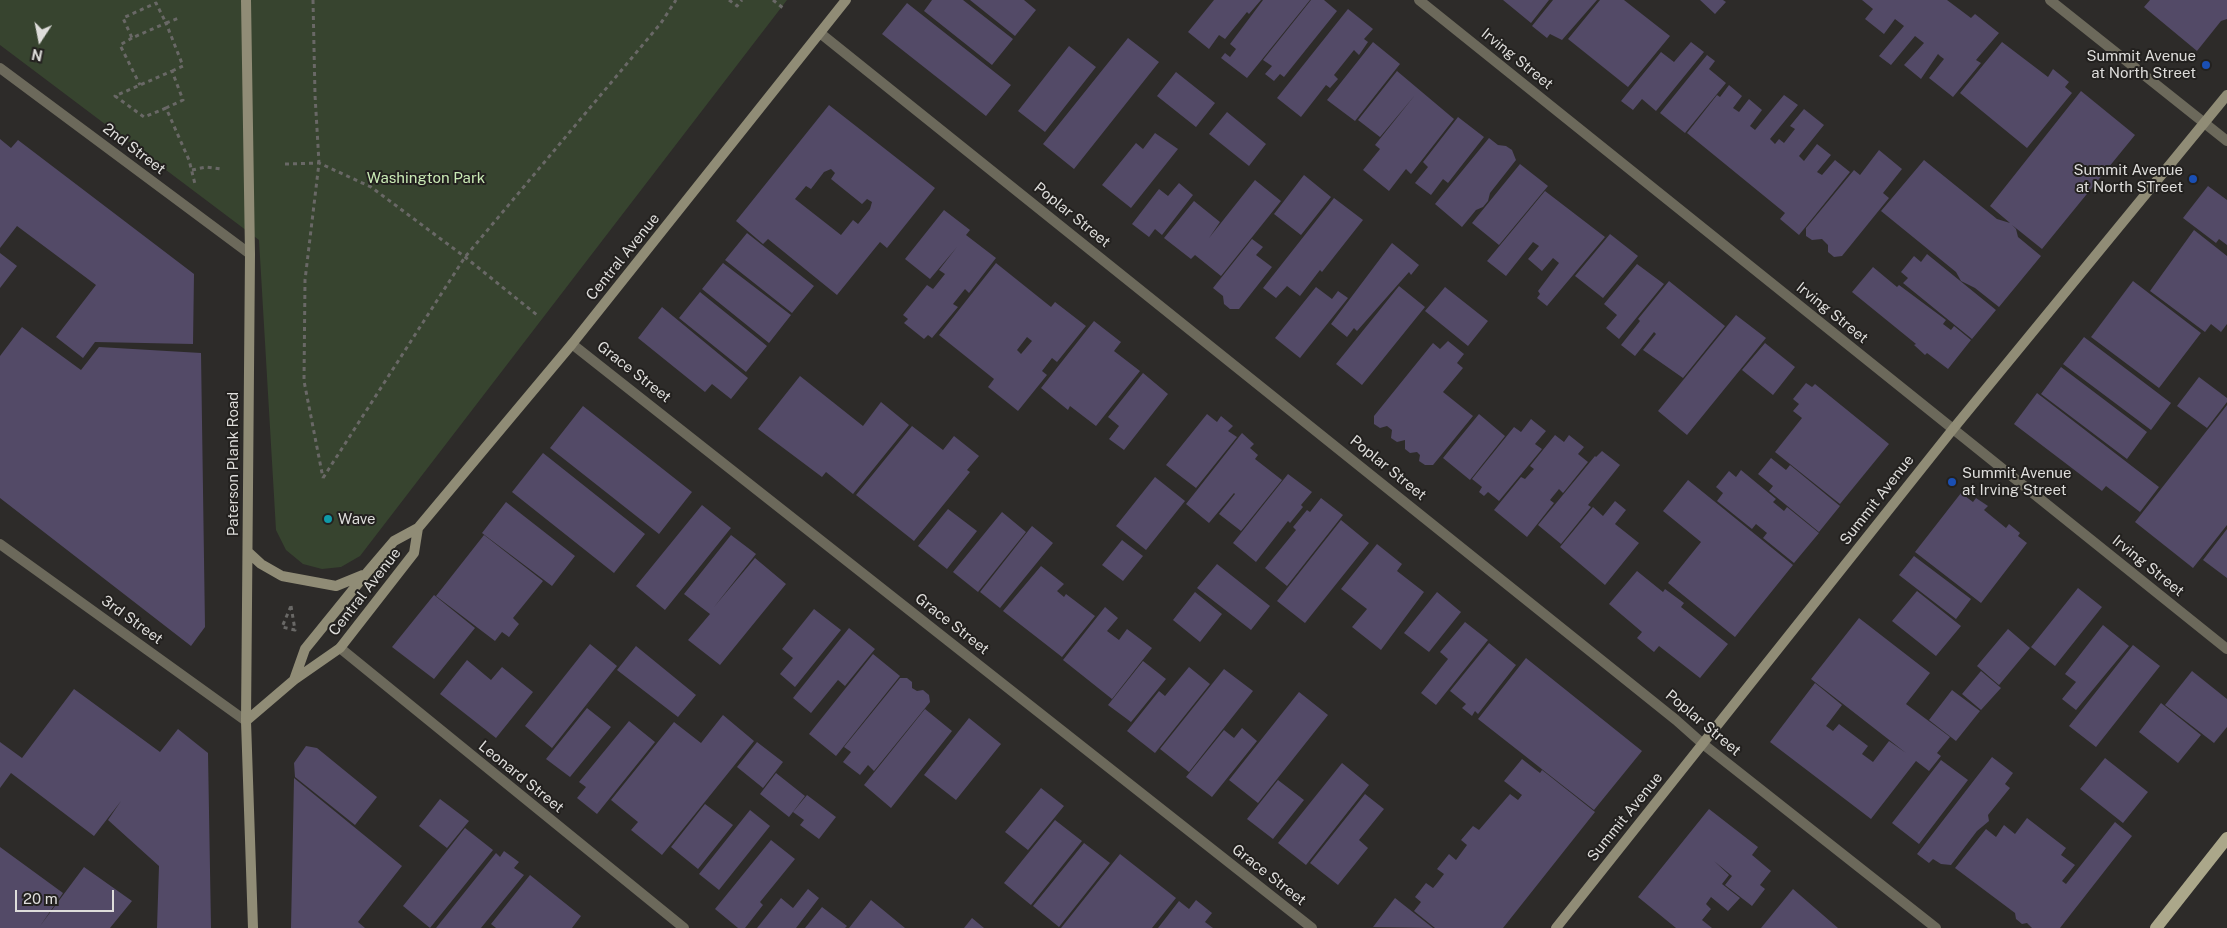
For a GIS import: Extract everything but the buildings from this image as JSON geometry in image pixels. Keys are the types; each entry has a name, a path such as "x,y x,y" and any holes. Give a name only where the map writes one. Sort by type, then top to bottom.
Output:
{"main road":[{"name":"Paterson Plank Road","path":"246,0 250,254 246,721 253,928"},
{"name":"Central Avenue","path":"294,680 305,649 365,574 394,541 418,528 572,344 846,0"},
{"name":"Summit Avenue","path":"1556,928 1953,429 2227,95"},
{"name":"Central Avenue","path":"246,721 294,680 340,648 414,553 418,528"},
{"path":"248,552 261,564 282,576 336,586 365,574"},
{"path":"2156,928 2227,838"}],"street":[{"name":"Irving Street","path":"1419,0 2227,649"},
{"path":"2050,0 2227,141"},
{"name":"Poplar Street","path":"820,32 1676,720 1702,744 1936,928"},
{"name":"2nd Street","path":"0,68 250,254"},
{"name":"Grace Street","path":"572,344 1312,928"},
{"name":"3rd Street","path":"0,544 246,721"},
{"name":"Leonard Street","path":"340,648 684,928"}],"path":[{"path":"313,0 315,95 319,162 305,280 304,380 323,478 465,257 661,23 676,0"},
{"path":"730,0 737,6 742,0"},
{"path":"773,0 783,8"},
{"path":"132,38 123,18 155,1 166,22 183,66 115,96 144,117 166,108 183,100 172,71"},
{"path":"140,85 120,45 166,22 179,18"},
{"path":"166,108 192,170 196,189"},
{"path":"285,164 319,162 371,187 465,257 537,315"},
{"path":"192,170 206,167 220,169"},
{"path":"291,606 293,622 295,630 282,627 291,606"}],"green space":[{"name":"Washington Park","path":"0,0 787,0 360,556 341,567 322,569 303,564 286,550 276,530 259,240 0,45"}],"place":[{"name":"Summit Avenue at North Street","path":"2206,65"},
{"name":"Summit Avenue at North STreet","path":"2193,179"},
{"name":"Summit Avenue at Irving Street","path":"1952,482"},
{"name":"Wave","path":"328,519"}]}
